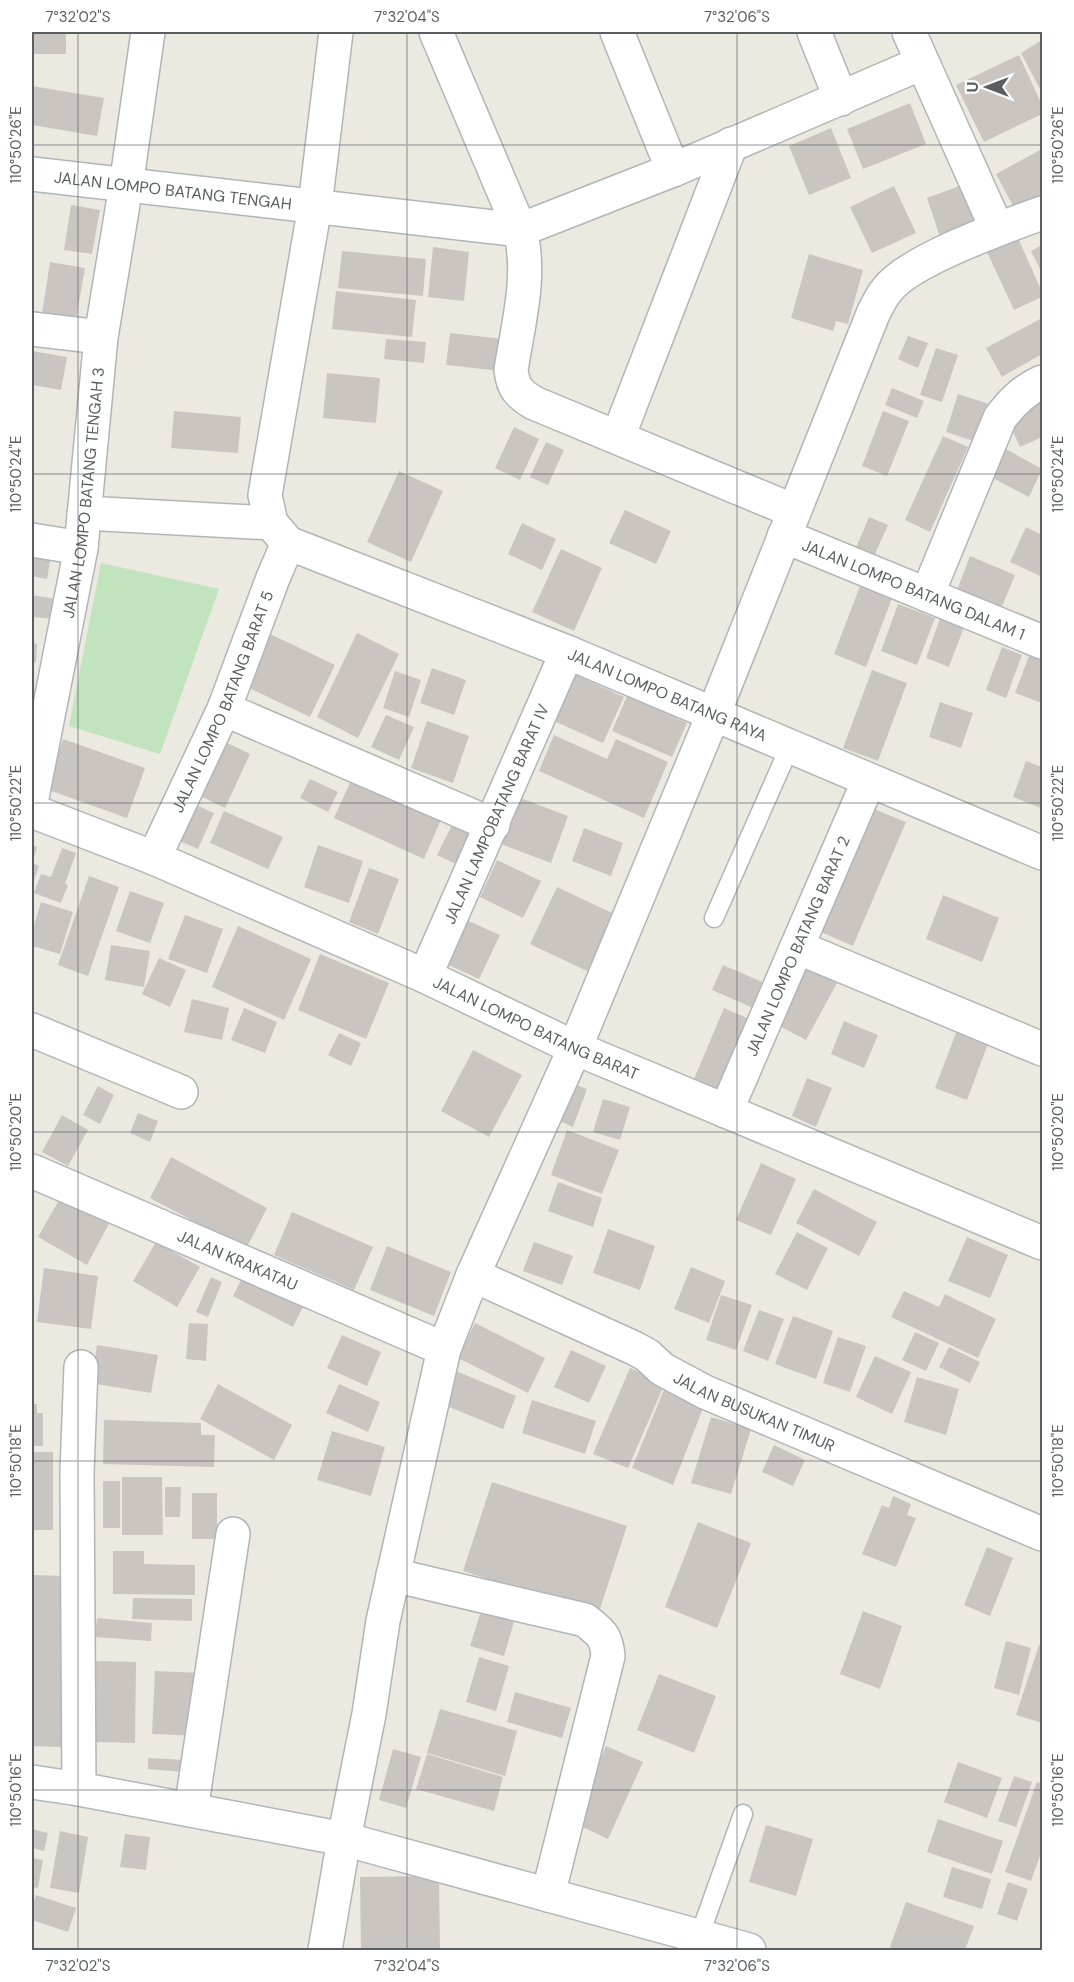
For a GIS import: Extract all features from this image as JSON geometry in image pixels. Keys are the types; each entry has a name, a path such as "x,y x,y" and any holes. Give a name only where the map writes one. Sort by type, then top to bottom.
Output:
{"street":[{"name":"JALAN LOMPO BATANG TENGAH 3","path":"32,797 81,548 101,337 126,186 147,32"},
{"path":"279,533 265,495 315,206 336,32"},
{"path":"436,32 520,230 674,170 922,63"},
{"path":"617,32 674,170"},
{"path":"814,32 841,99"},
{"path":"909,32 997,229"},
{"path":"618,437 731,144"},
{"name":"JALAN LOMPO BATANG TENGAH","path":"32,174 520,230"},
{"path":"325,1950 393,1575 444,1349 473,1275 575,1048 714,713 873,314 887,289 905,272 997,229 1042,213"},
{"name":"JALAN LOMPO BATANG DALAM 1","path":"520,230 525,246 526,267 512,370 513,384 520,395 534,403 618,437 927,595 1042,642"},
{"path":"32,329 101,337"},
{"path":"927,595 1000,418 1015,399 1042,382"},
{"name":"JALAN LOMPO BATANG RAYA","path":"84,513 279,533 714,713 1042,854"},
{"name":"JALAN LOMPO BATANG BARAT 5","path":"154,858 224,709 273,578 279,533"},
{"path":"32,540 81,548"},
{"name":"JALAN LAMPOBATANG BARAT IV","path":"425,976 567,652"},
{"path":"224,709 493,825"},
{"name":"JALAN LOMPO BATANG BARAT 2","path":"726,1111 869,780"},
{"name":"JALAN LOMPO BATANG BARAT","path":"32,811 154,858 425,976 575,1048 1042,1243"},
{"path":"797,947 1042,1049"},
{"path":"32,1030 181,1092"},
{"name":"JALAN KRAKATAU","path":"32,1171 444,1349"},
{"name":"JALAN BUSUKAN TIMUR","path":"473,1275 634,1348 647,1355 662,1369 705,1392 1042,1534"},
{"path":"80,1789 77,1472 81,1366"},
{"path":"191,1810 232,1534"},
{"path":"393,1575 585,1620 599,1631 606,1641 608,1656 548,1895"},
{"path":"32,1782 344,1839 749,1950"}],"lane":[{"path":"714,918 790,746"},
{"path":"699,1937 743,1814"}],"green space":[{"path":"101,563 219,589 160,754 69,726"}],"building":[{"path":"34,32 66,32 66,54 34,54"},
{"path":"1042,40 1042,93 1021,53"},
{"path":"1019,55 1042,105 1042,114 984,142 956,85"},
{"path":"32,86 104,98 97,136 32,125"},
{"path":"910,103 926,144 863,169 847,129"},
{"path":"831,128 851,178 809,195 789,146"},
{"path":"1042,149 1042,202 1018,215 996,174"},
{"path":"965,184 978,224 940,237 927,198"},
{"path":"894,186 916,233 872,253 850,207"},
{"path":"71,205 100,210 92,254 64,250"},
{"path":"1018,238 1042,292 1042,297 1014,310 987,252"},
{"path":"1042,245 1042,273 1031,251"},
{"path":"433,247 469,252 464,301 428,297"},
{"path":"342,251 426,259 423,296 338,288"},
{"path":"809,254 863,270 848,324 836,321 833,331 791,318"},
{"path":"50,262 85,268 76,319 42,314"},
{"path":"336,291 416,300 412,337 332,329"},
{"path":"1040,319 1042,354 1002,377 986,348"},
{"path":"450,333 503,339 500,371 446,365"},
{"path":"908,336 928,343 918,368 898,359"},
{"path":"386,339 426,342 424,363 384,359"},
{"path":"936,348 958,355 942,402 920,395"},
{"path":"32,351 67,357 61,390 32,385"},
{"path":"327,373 380,378 376,423 323,418"},
{"path":"892,388 924,401 917,418 885,405"},
{"path":"958,394 989,404 976,442 946,432"},
{"path":"1042,400 1042,437 1020,447 1006,416"},
{"path":"174,411 241,417 238,453 171,448"},
{"path":"883,411 909,421 887,476 862,466"},
{"path":"514,427 539,439 520,480 495,468"},
{"path":"943,436 968,447 930,532 905,520"},
{"path":"546,442 564,450 548,485 530,477"},
{"path":"1004,448 1042,469 1029,497 989,476"},
{"path":"399,471 443,491 411,562 367,542"},
{"path":"625,510 671,531 656,564 609,543"},
{"path":"869,517 888,525 871,563 853,555"},
{"path":"522,523 556,539 542,570 508,554"},
{"path":"1026,527 1042,535 1042,577 1010,562"},
{"path":"32,547 52,550 47,579 32,576"},
{"path":"561,549 602,568 574,631 532,612"},
{"path":"970,556 1015,575 998,616 954,598"},
{"path":"860,586 892,598 866,667 834,654"},
{"path":"32,595 56,599 53,619 32,617"},
{"path":"898,604 935,618 917,665 881,651"},
{"path":"943,610 967,619 949,667 926,658"},
{"path":"268,633 335,665 310,717 243,685"},
{"path":"357,633 399,654 358,738 317,717"},
{"path":"32,643 37,644 36,662 32,662"},
{"path":"1002,647 1022,655 1006,698 986,690"},
{"path":"1029,656 1042,661 1042,703 1015,693"},
{"path":"432,668 466,680 454,715 420,703"},
{"path":"872,670 907,683 878,761 843,748"},
{"path":"395,671 421,680 409,717 383,708"},
{"path":"574,674 624,697 603,743 554,721"},
{"path":"627,696 687,723 672,757 612,731"},
{"path":"940,702 973,713 961,748 929,737"},
{"path":"386,715 414,727 399,760 371,747"},
{"path":"427,721 469,736 453,783 411,768"},
{"path":"554,735 607,759 616,739 668,762 644,818 539,771"},
{"path":"217,738 250,754 225,808 192,792"},
{"path":"63,739 145,768 127,818 46,789"},
{"path":"1026,761 1042,767 1041,808 1013,797"},
{"path":"354,774 443,815 424,859 334,818"},
{"path":"310,779 338,792 328,812 300,798"},
{"path":"518,797 568,816 551,863 501,844"},
{"path":"185,800 214,813 198,849 168,836"},
{"path":"864,805 906,822 853,946 812,928"},
{"path":"224,811 283,837 268,869 210,843"},
{"path":"456,817 485,831 466,869 437,855"},
{"path":"584,828 623,843 611,876 572,861"},
{"path":"32,845 37,847 32,863"},
{"path":"318,845 363,861 349,903 304,887"},
{"path":"62,848 76,853 61,903 34,893 41,874 51,877"},
{"path":"497,860 541,881 523,918 480,897"},
{"path":"32,863 39,866 32,886"},
{"path":"369,868 399,879 378,934 349,922"},
{"path":"89,876 119,887 88,976 58,965"},
{"path":"557,887 614,914 587,971 530,944"},
{"path":"130,891 164,903 150,943 116,931"},
{"path":"943,895 999,918 982,962 926,939"},
{"path":"41,902 73,912 60,954 32,946 32,932"},
{"path":"185,915 223,929 207,973 168,959"},
{"path":"462,918 500,935 479,979 442,962"},
{"path":"238,926 311,959 284,1020 212,987"},
{"path":"111,945 150,951 144,987 105,980"},
{"path":"320,954 389,983 366,1039 298,1010"},
{"path":"159,958 186,970 170,1007 142,994"},
{"path":"798,963 837,983 806,1040 768,1020"},
{"path":"723,965 769,985 758,1010 712,990"},
{"path":"192,999 229,1008 222,1040 184,1032"},
{"path":"244,1008 277,1022 265,1053 231,1040"},
{"path":"724,1008 754,1021 721,1099 691,1086"},
{"path":"844,1021 878,1035 864,1068 831,1054"},
{"path":"959,1025 990,1038 967,1100 935,1088"},
{"path":"339,1033 361,1043 351,1066 328,1055"},
{"path":"473,1050 522,1075 489,1137 441,1111"},
{"path":"807,1078 832,1088 816,1127 792,1116"},
{"path":"569,1082 587,1089 573,1127 555,1119"},
{"path":"98,1086 114,1095 100,1124 83,1115"},
{"path":"603,1099 630,1107 620,1140 593,1132"},
{"path":"138,1113 158,1121 150,1142 130,1133"},
{"path":"62,1115 88,1130 68,1166 42,1152"},
{"path":"567,1130 619,1150 602,1194 551,1175"},
{"path":"171,1157 267,1208 246,1249 150,1198"},
{"path":"761,1163 796,1179 771,1235 736,1220"},
{"path":"558,1182 602,1198 593,1227 548,1211"},
{"path":"814,1189 877,1222 859,1256 796,1223"},
{"path":"63,1193 111,1220 87,1265 38,1237"},
{"path":"292,1212 373,1247 354,1290 274,1255"},
{"path":"608,1229 655,1246 640,1290 593,1273"},
{"path":"797,1232 828,1248 807,1290 775,1274"},
{"path":"967,1237 1008,1255 990,1298 948,1281"},
{"path":"156,1242 200,1267 177,1307 133,1281"},
{"path":"534,1242 573,1256 562,1285 523,1271"},
{"path":"387,1246 451,1272 434,1316 370,1290"},
{"path":"691,1267 725,1281 709,1323 674,1309"},
{"path":"44,1268 98,1276 91,1329 37,1322"},
{"path":"246,1270 306,1301 293,1327 233,1296"},
{"path":"211,1277 222,1282 208,1317 196,1312"},
{"path":"904,1291 939,1307 945,1294 996,1319 978,1358 891,1317"},
{"path":"721,1295 752,1305 736,1350 706,1340"},
{"path":"759,1310 784,1319 768,1361 743,1351"},
{"path":"793,1316 833,1331 816,1379 775,1364"},
{"path":"189,1323 208,1324 206,1361 186,1359"},
{"path":"475,1323 545,1358 528,1393 458,1358"},
{"path":"915,1332 939,1343 926,1371 902,1360"},
{"path":"342,1335 381,1352 367,1386 327,1368"},
{"path":"838,1337 866,1346 850,1392 823,1383"},
{"path":"97,1345 158,1355 151,1393 91,1383"},
{"path":"949,1347 980,1362 970,1383 939,1367"},
{"path":"571,1350 606,1366 589,1403 554,1387"},
{"path":"875,1356 911,1372 892,1414 856,1397"},
{"path":"630,1368 665,1383 628,1468 593,1454"},
{"path":"456,1371 516,1396 503,1429 442,1404"},
{"path":"917,1377 959,1389 946,1435 904,1422"},
{"path":"218,1384 292,1425 274,1460 200,1419"},
{"path":"339,1384 380,1402 368,1432 326,1413"},
{"path":"665,1387 705,1403 673,1485 632,1468"},
{"path":"532,1400 596,1421 585,1454 522,1433"},
{"path":"32,1404 37,1404 37,1413 43,1413 43,1446 32,1446"},
{"path":"711,1417 751,1429 731,1494 691,1483"},
{"path":"104,1420 201,1423 201,1435 215,1435 214,1467 103,1464"},
{"path":"332,1431 385,1447 371,1496 317,1480"},
{"path":"774,1445 805,1460 793,1486 762,1472"},
{"path":"32,1452 53,1452 53,1530 32,1530"},
{"path":"122,1477 162,1477 163,1535 122,1535"},
{"path":"103,1481 120,1481 120,1528 103,1528"},
{"path":"492,1482 627,1526 598,1615 463,1571"},
{"path":"165,1487 181,1487 180,1517 165,1517"},
{"path":"192,1493 217,1493 217,1539 192,1539"},
{"path":"893,1496 911,1504 907,1515 916,1518 896,1567 862,1554 882,1505 889,1508"},
{"path":"698,1522 751,1543 717,1628 665,1607"},
{"path":"987,1547 1013,1558 990,1616 964,1605"},
{"path":"113,1551 144,1551 144,1564 195,1565 195,1595 113,1594"},
{"path":"32,1575 66,1576 62,1747 32,1746"},
{"path":"133,1598 192,1599 192,1621 132,1619"},
{"path":"482,1608 515,1618 504,1656 470,1646"},
{"path":"863,1611 902,1626 880,1689 840,1674"},
{"path":"97,1618 152,1623 151,1641 95,1637"},
{"path":"1006,1641 1031,1648 1019,1695 994,1688"},
{"path":"1039,1645 1042,1646 1042,1723 1016,1715"},
{"path":"479,1657 509,1666 496,1711 466,1702"},
{"path":"94,1661 136,1662 135,1743 92,1742"},
{"path":"155,1671 202,1673 199,1736 152,1734"},
{"path":"659,1674 716,1696 694,1753 637,1730"},
{"path":"515,1692 571,1708 562,1738 507,1722"},
{"path":"440,1709 517,1731 505,1776 427,1753"},
{"path":"606,1746 643,1762 608,1839 572,1822"},
{"path":"393,1749 421,1757 406,1808 379,1800"},
{"path":"427,1754 503,1777 494,1811 416,1789"},
{"path":"148,1758 185,1760 184,1772 148,1769"},
{"path":"958,1762 1002,1778 987,1818 944,1802"},
{"path":"1014,1776 1032,1782 1016,1827 998,1821"},
{"path":"1037,1782 1042,1784 1042,1850 1031,1881 1005,1872"},
{"path":"938,1819 1003,1841 992,1874 927,1852"},
{"path":"766,1825 813,1839 796,1896 749,1882"},
{"path":"32,1829 48,1833 44,1851 32,1848"},
{"path":"60,1831 88,1837 79,1893 50,1888"},
{"path":"125,1834 150,1837 146,1870 120,1867"},
{"path":"32,1858 43,1860 38,1888 32,1887"},
{"path":"952,1867 991,1879 982,1909 943,1897"},
{"path":"439,1876 440,1950 361,1950 360,1877"},
{"path":"1008,1882 1028,1889 1017,1921 997,1914"},
{"path":"36,1895 76,1908 68,1932 32,1920 32,1907"},
{"path":"906,1902 974,1926 965,1950 889,1950"}]}
